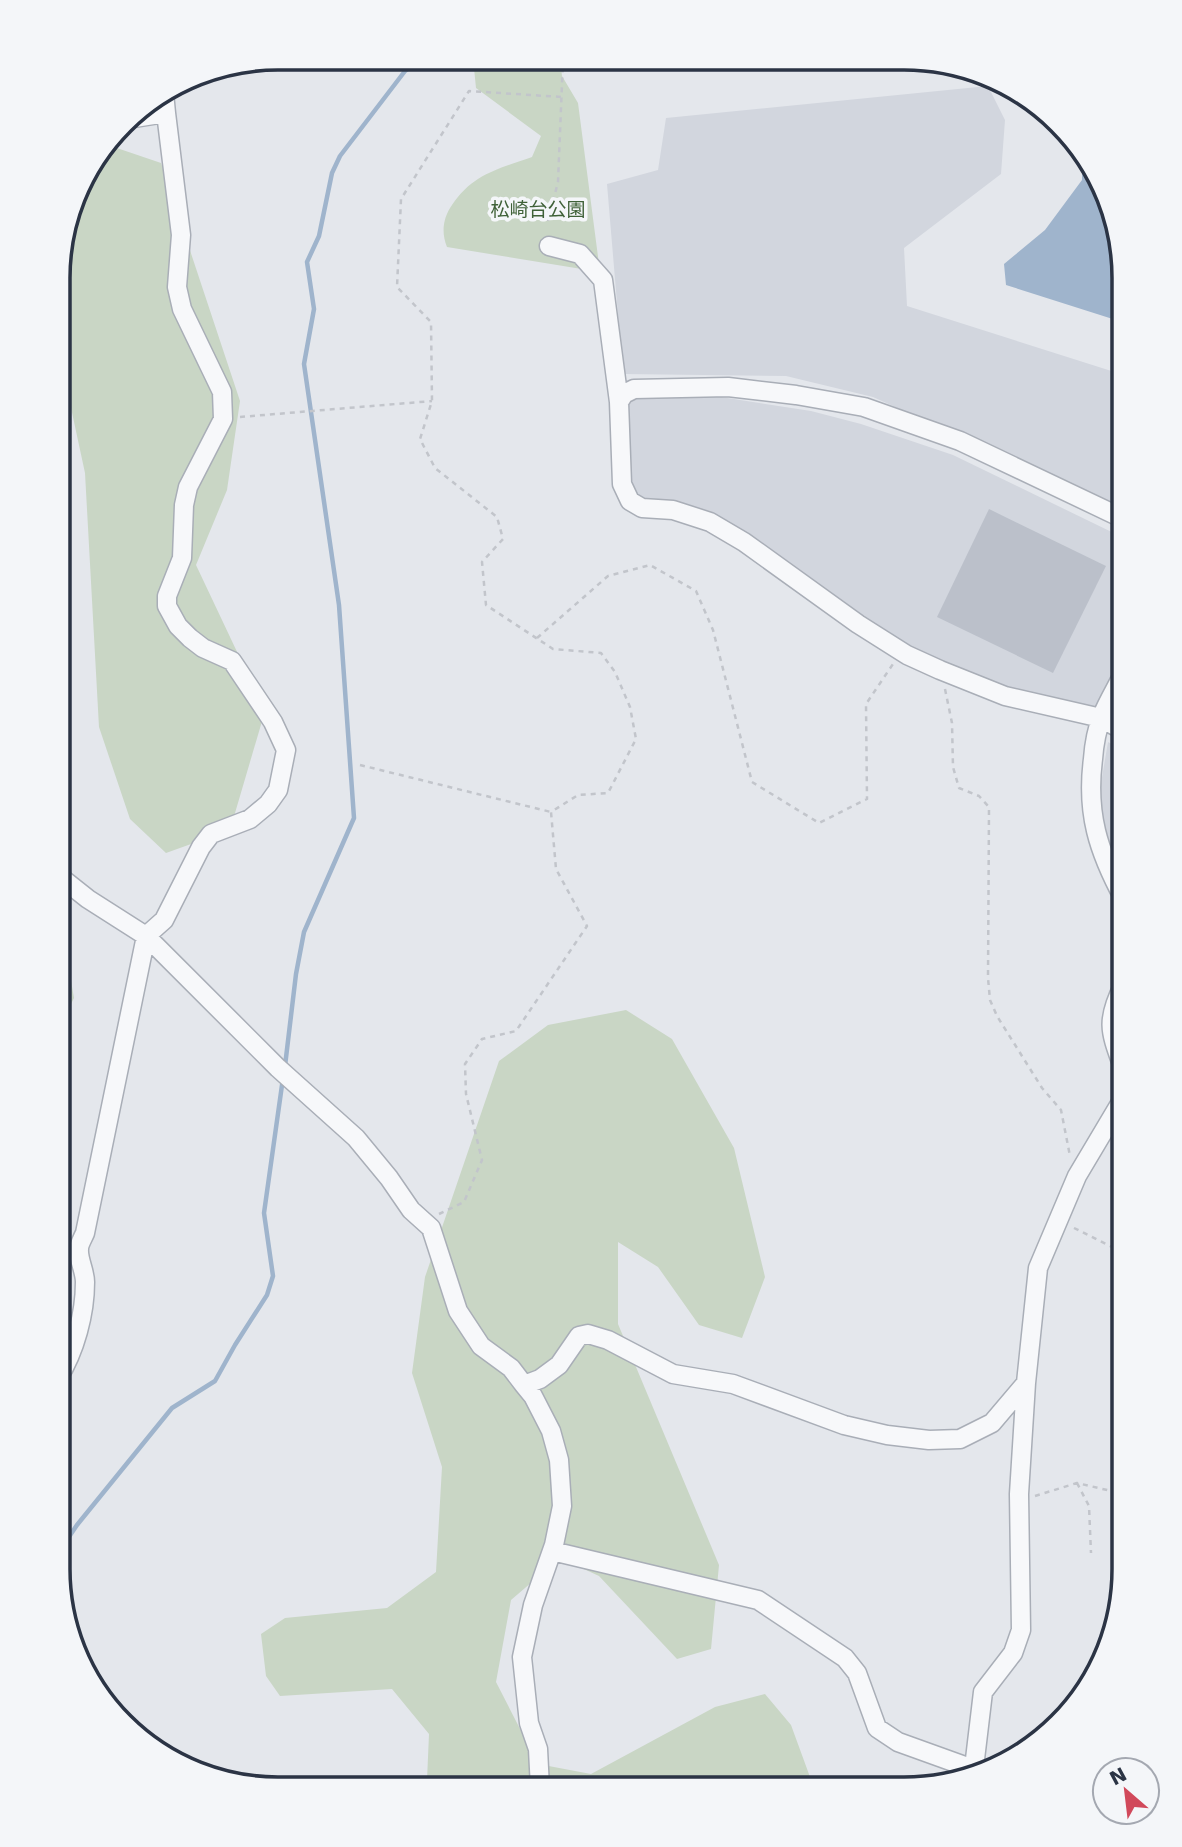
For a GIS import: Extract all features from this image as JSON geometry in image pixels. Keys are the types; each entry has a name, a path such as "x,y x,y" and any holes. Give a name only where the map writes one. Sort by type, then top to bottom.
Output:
{"street":[{"path":"70,1354 79,1327 85,1285 79,1249 88,1220 146,936 164,920 201,847 211,834 250,819 268,804 278,790 286,750 273,722 232,661 190,639 177,626 167,606 167,596 182,558 184,505 188,487 223,419 222,392 182,309 177,287 181,235 165,104"},
{"path":"149,116 166,113"},
{"path":"549,246 580,254 603,280 619,402 622,484 630,500 642,509 673,510 710,522 744,542 858,624 940,670 1005,696 1101,718 1112,724"},
{"path":"619,402 624,394 634,389 727,387 864,407 960,441 1112,513"},
{"path":"1112,696 1101,718 1089,789 1094,826 1102,854 1112,874"},
{"path":"70,885 146,936 285,1073 356,1138 411,1210 431,1228 458,1311 481,1346 511,1368 533,1396 551,1431 559,1460 562,1506 552,1551 533,1605 522,1657 529,1723 538,1749 539,1777"},
{"path":"1112,1012 1112,1039"},
{"path":"976,1764 983,1692 1013,1653 1021,1630 1019,1501 1026,1383 1038,1268 1077,1175 1112,1117"},
{"path":"524,1385 540,1379 559,1365 579,1336 589,1334 608,1340 673,1374 733,1384 844,1425 887,1436 929,1440 960,1438 992,1423 1026,1383"},
{"path":"552,1551 758,1600 845,1658 857,1673 877,1728 898,1742 963,1768"}],"path":[{"path":"548,221 558,182 563,70"},
{"path":"360,765 551,812 578,795 608,793 636,739 630,708 615,672 601,653 553,649 486,605 482,562 503,539 497,517 435,468 420,439 432,401 431,322 397,287 401,199 469,92 562,97"},
{"path":"223,419 432,401"},
{"path":"537,638 608,576 650,565 696,591 713,630 752,782 819,823 867,799 866,704 902,651"},
{"path":"940,670 952,723 953,767 959,788 979,796 989,807 990,1000 1042,1088 1061,1110 1070,1157"},
{"path":"424,1222 464,1202 482,1160 466,1094 465,1063 482,1039 516,1031 587,926 556,869 551,812"},
{"path":"1058,1220 1112,1246"},
{"path":"1019,1501 1077,1483 1112,1491"},
{"path":"1077,1483 1089,1506 1091,1553"}],"shaded area":[{"path":"984,86 990,89 1005,120 1001,174 904,248 907,306 1112,371 1112,505 873,397 786,376 623,374 607,184 658,170 666,118"},
{"path":"638,395 721,397 811,411 861,424 953,455 1112,532 1112,712 992,685 906,649 746,536 646,503 634,492 629,480 624,406"},
{"path":"1108,742 1112,744 1112,851 1098,801"}],"green space":[{"name":"松崎台公園","path":"474,70 561,70 578,103 600,272 447,247 444,236 445,220 460,195 487,174 532,157 541,136 476,88"},
{"path":"116,148 161,163 240,401 227,490 196,565 265,711 230,830 166,853 130,819 99,727 85,473 70,403 72,251 77,224 86,199 98,174"},
{"path":"70,975 74,998 70,1006"},
{"path":"626,1010 672,1039 734,1148 765,1277 742,1338 699,1325 658,1267 618,1242 618,1324 719,1565 711,1649 677,1659 599,1576 560,1558 511,1600 496,1682 538,1764 591,1774 715,1707 765,1694 791,1725 810,1777 427,1777 429,1734 392,1689 280,1696 266,1676 261,1634 285,1618 387,1608 436,1572 442,1467 412,1373 425,1277 499,1061 548,1025"}],"water":[{"path":"1082,171 1105,224 1112,265 1112,319 1006,285 1004,264 1045,230 1082,180"}],"building":[{"path":"989,509 1106,566 1053,673 937,617"}],"waterway":[{"path":"285,1066 304,932 354,818 339,605 304,364 314,309 307,262 319,236 332,173 340,156 406,70"},
{"path":"70,1535 172,1408 215,1381 267,1295 273,1276 264,1213 283,1078"}]}
